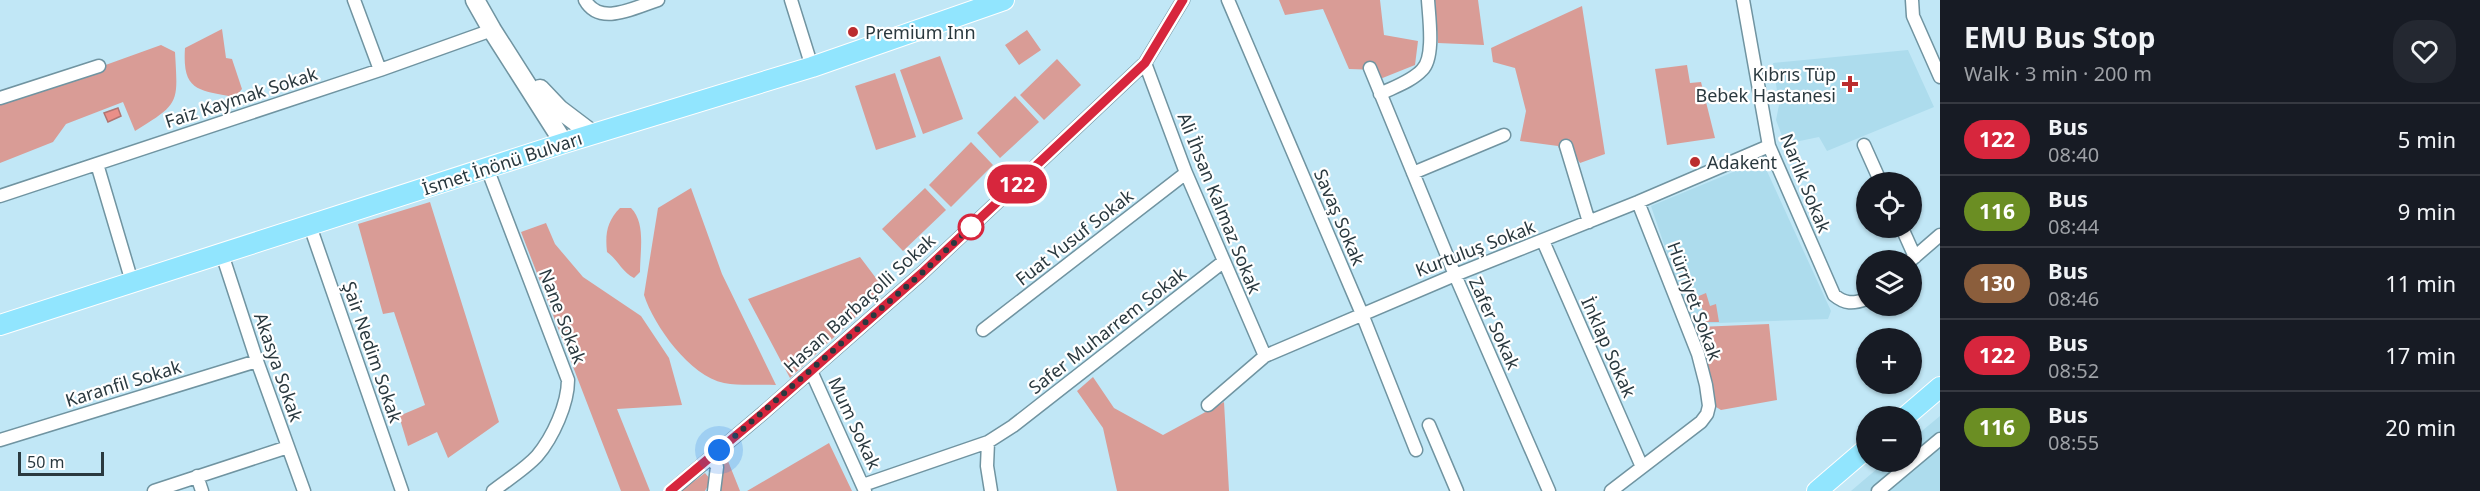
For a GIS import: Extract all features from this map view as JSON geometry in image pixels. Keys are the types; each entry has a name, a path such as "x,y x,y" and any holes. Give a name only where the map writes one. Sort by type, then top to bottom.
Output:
{"main road":[{"name":"İsmet İnönü Bulvarı","path":"0,325 564,143 812,67 1004,0"},
{"path":"1918,406 1940,387"},
{"path":"1922,420 1940,404"},
{"path":"1817,491 1856,458"},
{"path":"1837,491 1859,472"}],"street":[{"path":"354,0 380,70"},
{"path":"475,0 564,143"},
{"path":"585,0 593,11 604,15 658,0"},
{"path":"791,0 812,67"},
{"name":"Hasan Barbaçolli Sokak","path":"670,491 922,273 1145,63 1183,0"},
{"name":"Savaş Sokak","path":"1228,0 1362,314 1416,450"},
{"path":"1380,94 1425,68 1430,27 1428,0"},
{"name":"Narlık Sokak","path":"1743,0 1768,146 1834,295 1842,302 1856,302"},
{"path":"1912,0 1913,15 1940,77"},
{"name":"Faiz Kaymak Sokak","path":"0,196 380,70 492,30"},
{"path":"509,54 559,109 592,135"},
{"name":"Ali İhsan Kalmaz Sokak","path":"1145,63 1186,173 1265,356"},
{"path":"0,98 99,66"},
{"name":"Zafer Sokak","path":"1370,68 1455,275 1549,491"},
{"path":"1413,173 1503,135"},
{"path":"1864,145 1876,172"},
{"path":"1566,146 1589,222"},
{"name":"Kurtuluş Sokak","path":"1208,405 1265,356 1768,146"},
{"path":"98,164 132,282"},
{"name":"Nane Sokak","path":"487,168 568,380 568,393 549,438 536,458 493,491"},
{"name":"Fuat Yusuf Sokak","path":"983,330 1186,173"},
{"name":"Hürriyet Sokak","path":"1638,202 1698,354 1709,406 1701,422 1642,467"},
{"name":"Şair Nedim Sokak","path":"310,226 402,491"},
{"path":"1922,251 1940,235"},
{"name":"İnklap Sokak","path":"1543,241 1642,467"},
{"name":"Akasya Sokak","path":"222,254 257,361 304,491"},
{"name":"Safer Muharrem Sokak","path":"864,488 988,442 1013,426 1224,262"},
{"name":"Karanfil Sokak","path":"0,440 257,361"},
{"name":"Mum Sokak","path":"811,371 864,488"},
{"path":"1408,428 1430,427 1457,491"},
{"path":"1878,491 1940,439"},
{"path":"988,442 987,466 991,491"},
{"path":"154,491 288,447"},
{"path":"711,457 717,467 714,491"},
{"path":"1611,491 1642,467"},
{"path":"197,477 202,491"}],"shaded area":[{"path":"1279,0 1380,0 1384,35 1418,41 1415,65 1380,79 1379,70 1349,69 1323,9 1285,15"},
{"path":"1435,0 1478,0 1484,45 1438,43"},
{"path":"1582,6 1605,154 1580,163 1575,156 1562,156 1558,146 1520,141 1526,111 1515,68 1493,62 1491,48"},
{"path":"222,29 226,58 232,59 242,89 235,97 203,90 190,81 186,73 185,48"},
{"path":"1027,30 1041,50 1019,65 1005,45"},
{"path":"161,45 175,52 176,92 173,100 161,114 135,131 123,102 66,124 53,142 0,163 0,103"},
{"name":"Kıbrıs Tüp Bebek Hastanesi","path":"1908,50 1934,107 1827,151 1819,137 1785,144 1776,120 1779,105 1773,63"},
{"path":"940,56 963,119 923,134 900,70"},
{"path":"1057,59 1081,85 1044,120 1020,95"},
{"path":"1687,65 1690,83 1701,82 1715,138 1667,145 1655,69"},
{"path":"895,73 916,137 876,150 855,86"},
{"path":"1015,96 1039,122 1000,158 977,133"},
{"path":"118,108 121,116 108,122 104,113"},
{"path":"971,142 993,165 951,207 929,185"},
{"path":"1750,165 1766,169 1831,311 1828,319 1691,324 1651,206"},
{"path":"691,188 722,274 776,385 724,383 699,371 675,348 649,307 644,295 658,208"},
{"path":"925,188 946,210 903,251 882,229"},
{"path":"430,202 499,422 448,458 437,432 408,446 399,416 425,405 394,312 383,314 358,224"},
{"path":"620,208 631,208 639,221 640,272 634,278 626,273 607,252 608,228"},
{"path":"546,223 555,244 583,277 641,316 669,358 682,405 617,409 650,491 621,491 521,232"},
{"path":"860,257 885,290 790,378 748,299"},
{"path":"1706,293 1710,306 1716,304 1719,322 1705,322 1702,307 1697,307 1694,298"},
{"path":"1769,324 1777,400 1721,410 1716,407 1698,327"},
{"path":"1093,377 1114,408 1163,435 1224,402 1229,491 1117,491 1103,428 1077,391"},
{"path":"1940,416 1940,491 1851,491 1873,472 1922,472 1922,431"},
{"path":"829,443 852,491 747,491"},
{"path":"726,456 740,491 720,491 723,459"},
{"path":"705,473 711,480 705,491 681,491"}],"bus line":[{"name":"122","path":"670,491 763,413 922,273 1145,63 1183,0"}],"place":[{"name":"Premium Inn","path":"853,32"},
{"name":"Kıbrıs Tüp Bebek Hastanesi","path":"1850,84"},
{"name":"Adakent","path":"1695,162"}],"route":[{"path":"719,450 922,273 971,227"}]}
